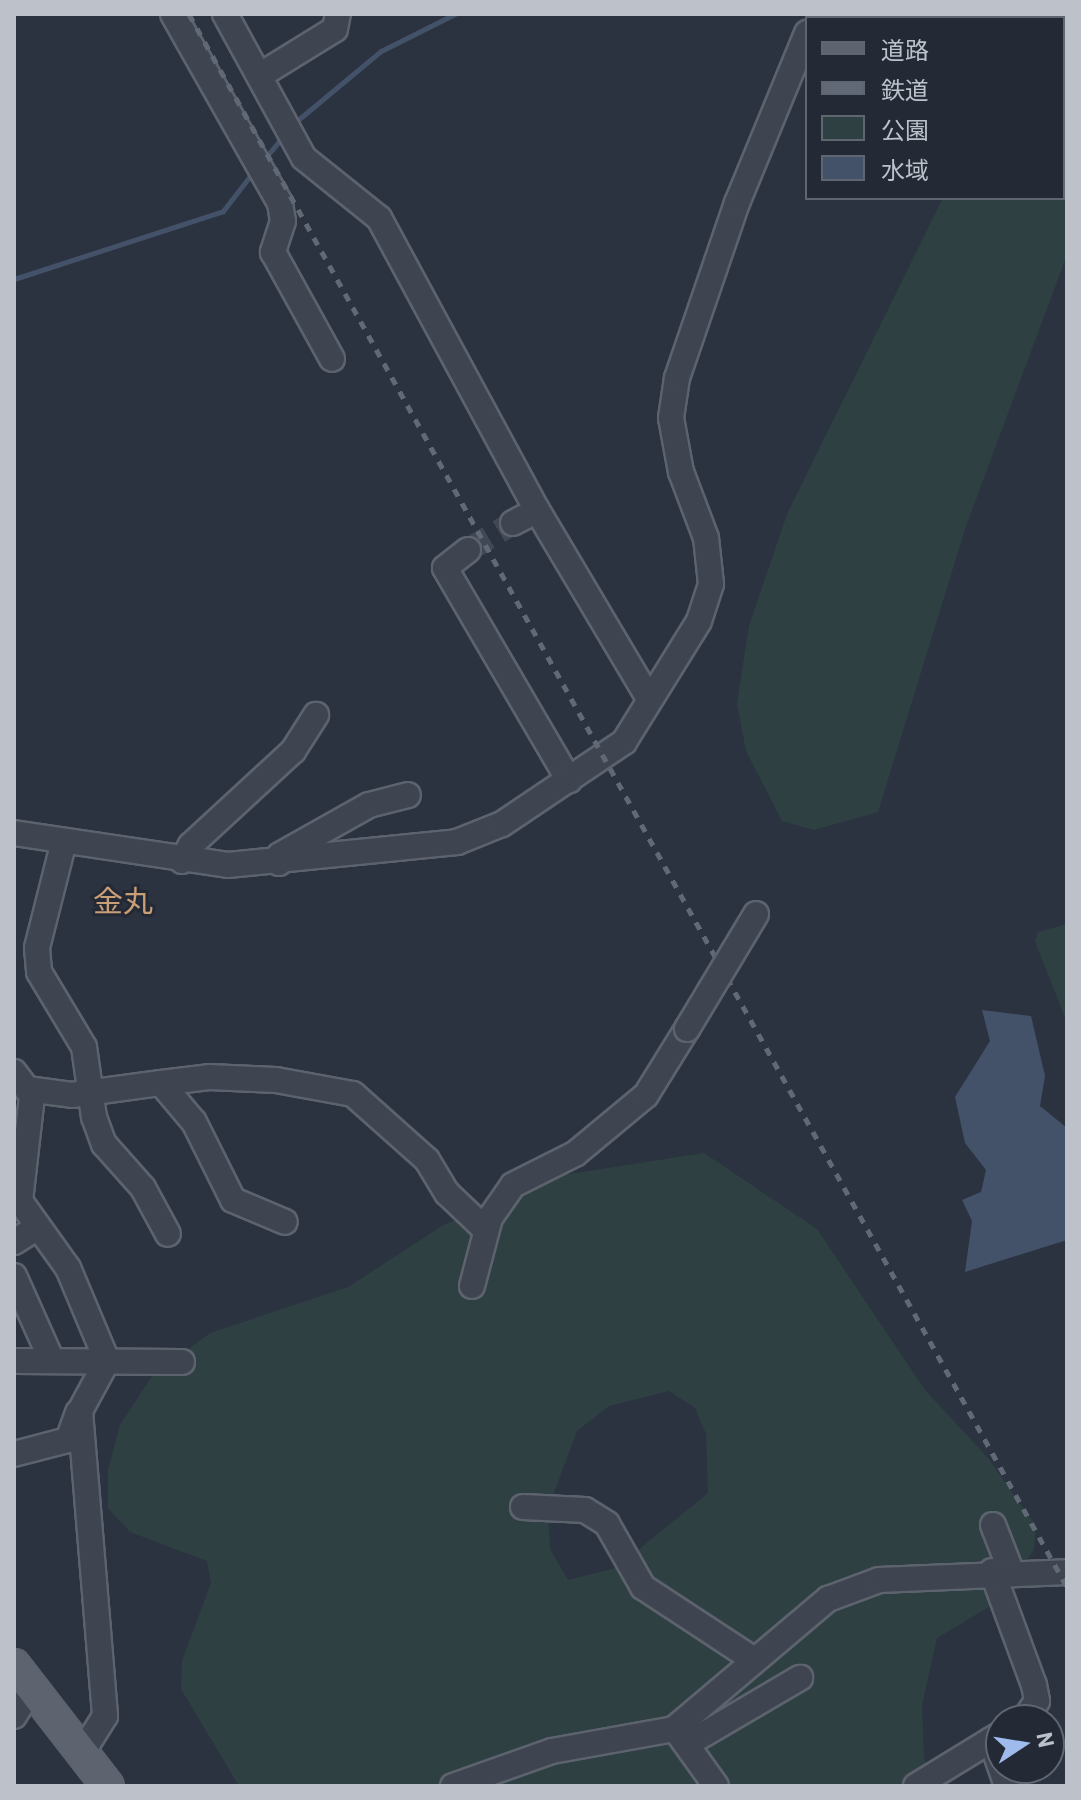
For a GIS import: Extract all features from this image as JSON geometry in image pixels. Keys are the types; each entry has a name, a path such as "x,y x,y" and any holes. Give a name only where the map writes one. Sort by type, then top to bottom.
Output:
{"main road":[{"path":"23,1676 84,1750 108,1786"}],"street":[{"path":"173,14 280,203 283,221 273,252 332,359"},
{"path":"225,14 304,158 379,218 537,510 649,699"},
{"path":"259,76 335,29 338,14"},
{"path":"14,833 182,861 279,864 457,842 502,824 624,742 699,621 711,584 706,538 681,472 671,418 677,378 737,203 805,38"},
{"path":"513,523 537,510"},
{"path":"468,550 445,568 569,780"},
{"path":"182,861 191,845 293,751 316,715"},
{"path":"279,864 280,855 369,805 408,795"},
{"path":"64,841 37,948 39,972 84,1047 104,1144 143,1188 168,1234"},
{"path":"472,1286 486,1230 513,1185 575,1154 646,1095 756,914"},
{"path":"20,1081 92,1092 209,1077 276,1080 353,1094 427,1160 447,1193 486,1230"},
{"path":"20,1081 32,1096 20,1201 68,1268 107,1361"},
{"path":"161,1083 194,1122 233,1200 285,1222"},
{"path":"14,1242 38,1227"},
{"path":"14,1276 52,1361"},
{"path":"14,1361 182,1362"},
{"path":"14,1454 68,1440 107,1361"},
{"path":"80,1411 105,1716 84,1750"},
{"path":"523,1507 585,1510 607,1524 643,1587 754,1660"},
{"path":"993,1525 1002,1571 1034,1685 1035,1704"},
{"path":"682,1736 754,1660 828,1599 879,1580 1002,1571 1067,1572"},
{"path":"14,1716 23,1676"},
{"path":"453,1786 552,1751 682,1736 800,1678"},
{"path":"682,1736 716,1786"},
{"path":"916,1786 985,1744"}],"green space":[{"path":"1065,184 1067,255 966,526 878,812 814,830 782,821 746,751 737,703 749,626 787,514 942,200 1065,200"},
{"path":"1067,924 1067,1023 1035,941 1038,932"},
{"path":"704,1153 817,1229 925,1390 988,1458 1036,1526 1034,1550 989,1607 937,1638 922,1705 924,1759 939,1786 239,1786 181,1689 182,1661 211,1583 207,1561 130,1532 108,1508 108,1470 120,1425 152,1376 210,1333 348,1287 442,1226 544,1178","holes":["669,1391 695,1408 706,1434 708,1493 616,1568 568,1580 550,1549 548,1509 577,1431 609,1406"]}],"water":[{"path":"982,1010 1031,1016 1045,1076 1040,1106 1067,1128 1067,1240 965,1272 972,1221 962,1200 981,1192 986,1170 965,1143 955,1097 990,1041"}],"waterway":[{"path":"293,124 381,51 455,14"},
{"path":"265,158 284,135"},
{"path":"14,279 223,211 253,172"}],"tunnel":[{"path":"468,550 513,523"}],"railway":[{"path":"189,14 1067,1587"}],"district":[{"name":"金丸","path":"123,900"}]}
